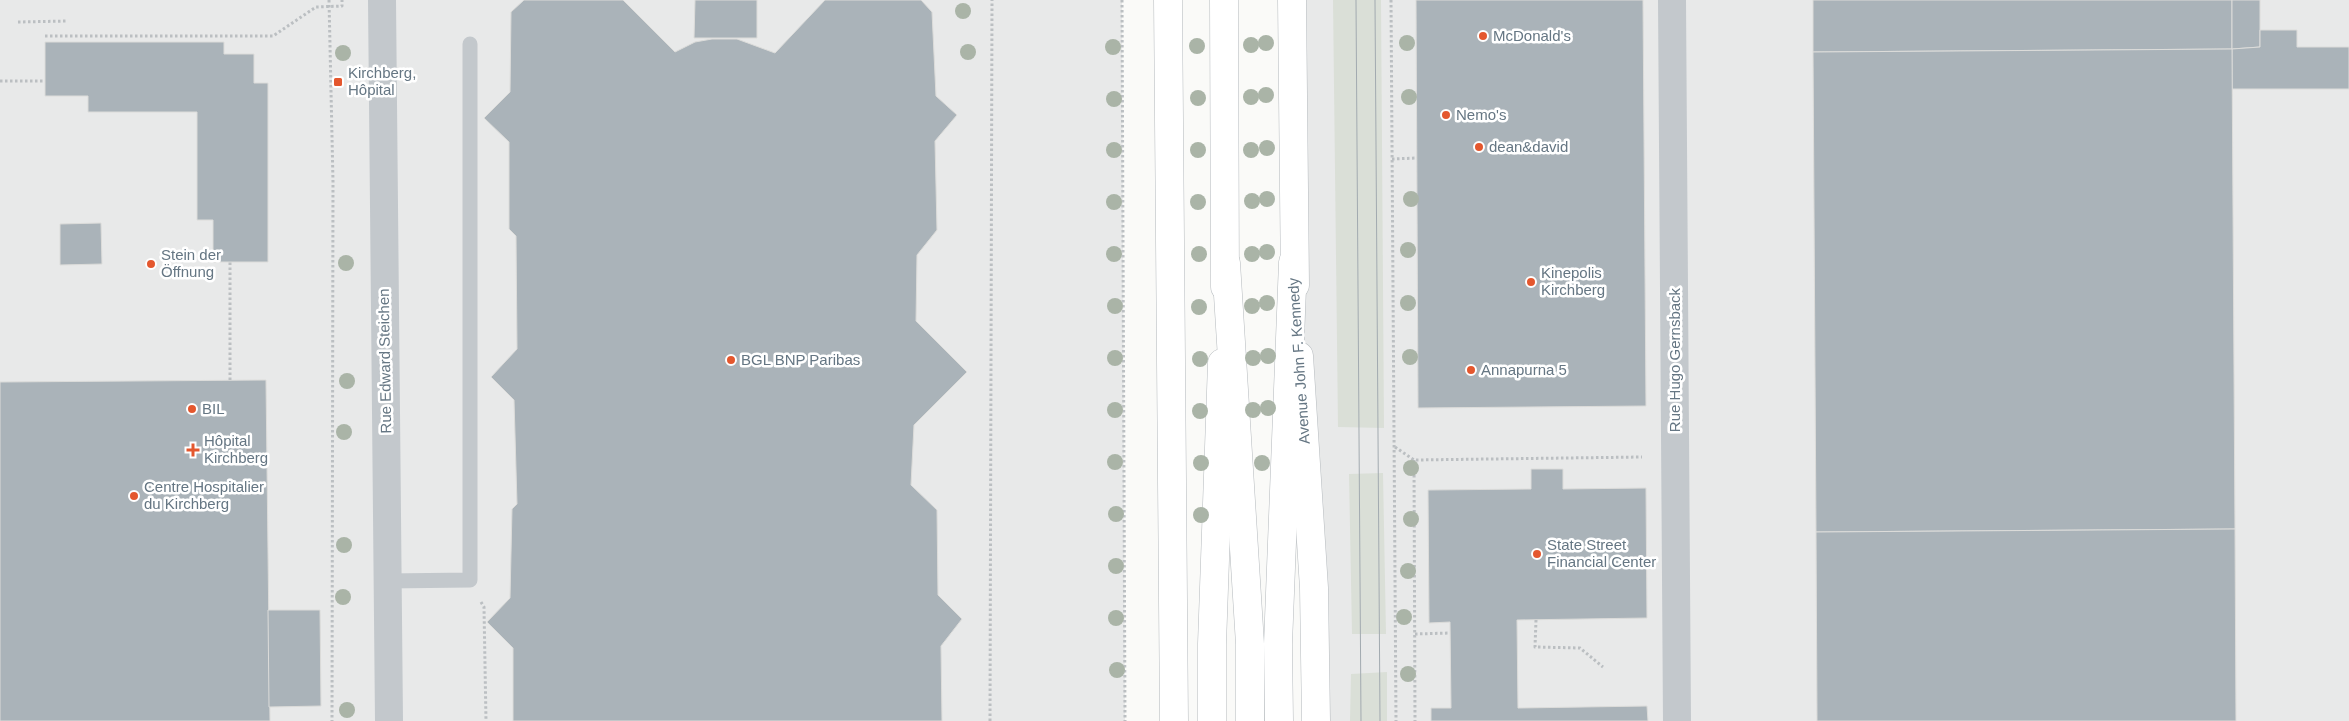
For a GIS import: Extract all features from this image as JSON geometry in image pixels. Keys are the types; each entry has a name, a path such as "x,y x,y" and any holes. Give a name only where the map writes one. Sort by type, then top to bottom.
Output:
{"main road":[{"path":"1168,0 1174,721"},
{"path":"1212,721 1212,644 1226,263 1224,0"},
{"name":"Avenue John F. Kennedy","path":"1292,0 1293,262 1314,588 1316,721"},
{"path":"1278,721 1278,644 1293,262"},
{"path":"1226,263 1250,644 1250,721"}],"street":[{"name":"Rue Edward Steichen","path":"382,0 389,721"},
{"name":"Rue Hugo Gernsback","path":"1672,0 1677,721"}],"lane":[{"path":"387,581 470,580 470,44"}],"path":[{"path":"329,0 333,182 332,721"},
{"path":"45,36 274,36 316,7 342,6 342,0"},
{"path":"990,721 992,0"},
{"path":"1122,0 1124,721"},
{"path":"1391,0 1396,721"},
{"path":"18,22 67,21"},
{"path":"0,81 45,81"},
{"path":"1392,159 1417,158"},
{"path":"230,262 230,380"},
{"path":"1394,447 1414,460 1630,458"},
{"path":"1414,460 1415,721"},
{"path":"470,580 484,607 486,721"},
{"path":"1536,620 1535,647 1580,648 1603,666"},
{"path":"1414,634 1450,633"}],"shaded area":[{"path":"0,0 1122,0 1125,721 0,721"},
{"path":"1292,0 2349,0 2349,721 1316,721 1293,262"},
{"path":"1333,0 1381,0 1384,428 1338,427"},
{"path":"1383,473 1386,634 1352,634 1349,474"},
{"path":"1387,672 1387,721 1350,721 1351,674"}],"building":[{"name":"BGL BNP Paribas","path":"524,0 623,0 675,52 695,42 712,39 737,39 775,53 825,0 921,0 932,12 936,96 957,115 935,141 937,230 917,255 916,321 967,372 914,425 911,485 937,510 938,595 962,619 941,646 942,721 513,721 513,648 487,622 510,598 512,509 517,504 514,400 491,377 517,349 516,236 509,229 509,142 484,118 510,92 511,12"},
{"path":"695,0 757,0 757,38 694,38"},
{"name":"Kinepolis Kirchberg","path":"1416,0 1643,0 1646,406 1418,408"},
{"path":"1813,0 2232,0 2232,49 1813,52"},
{"path":"2232,0 2260,0 2260,47 2232,49"},
{"path":"2260,30 2297,30 2297,47 2349,47 2349,89 2232,89 2232,49 2260,47"},
{"path":"45,42 224,42 224,54 254,54 254,83 268,83 268,262 213,262 213,220 197,220 197,112 88,112 88,96 45,96"},
{"path":"2232,49 2235,529 1816,532 1813,52"},
{"path":"101,223 102,264 60,265 60,224"},
{"name":"Centre Hospitalier du Kirchberg","path":"266,380 270,721 0,721 0,382"},
{"name":"State Street Financial Center","path":"1531,469 1563,469 1563,489 1646,488 1647,618 1517,620 1518,708 1647,706 1648,721 1431,721 1431,708 1451,708 1450,622 1429,623 1428,490 1531,489"},
{"path":"2235,529 2236,721 1817,721 1816,532"},
{"path":"268,610 320,610 321,706 269,707"}],"tram line":[{"path":"1356,0 1361,721"},
{"path":"1375,0 1380,721"}],"place":[{"name":"McDonald's","path":"1483,36"},
{"name":"Kirchberg, Hôpital","path":"338,82"},
{"name":"Nemo's","path":"1446,115"},
{"name":"dean&david","path":"1479,147"},
{"name":"Stein der Öffnung","path":"151,264"},
{"name":"Kinepolis Kirchberg","path":"1531,282"},
{"name":"BGL BNP Paribas","path":"731,360"},
{"name":"Annapurna 5","path":"1471,370"},
{"name":"BIL","path":"192,409"},
{"name":"Hôpital Kirchberg","path":"193,450"},
{"name":"Centre Hospitalier du Kirchberg","path":"134,496"},
{"name":"State Street Financial Center","path":"1537,554"}]}
